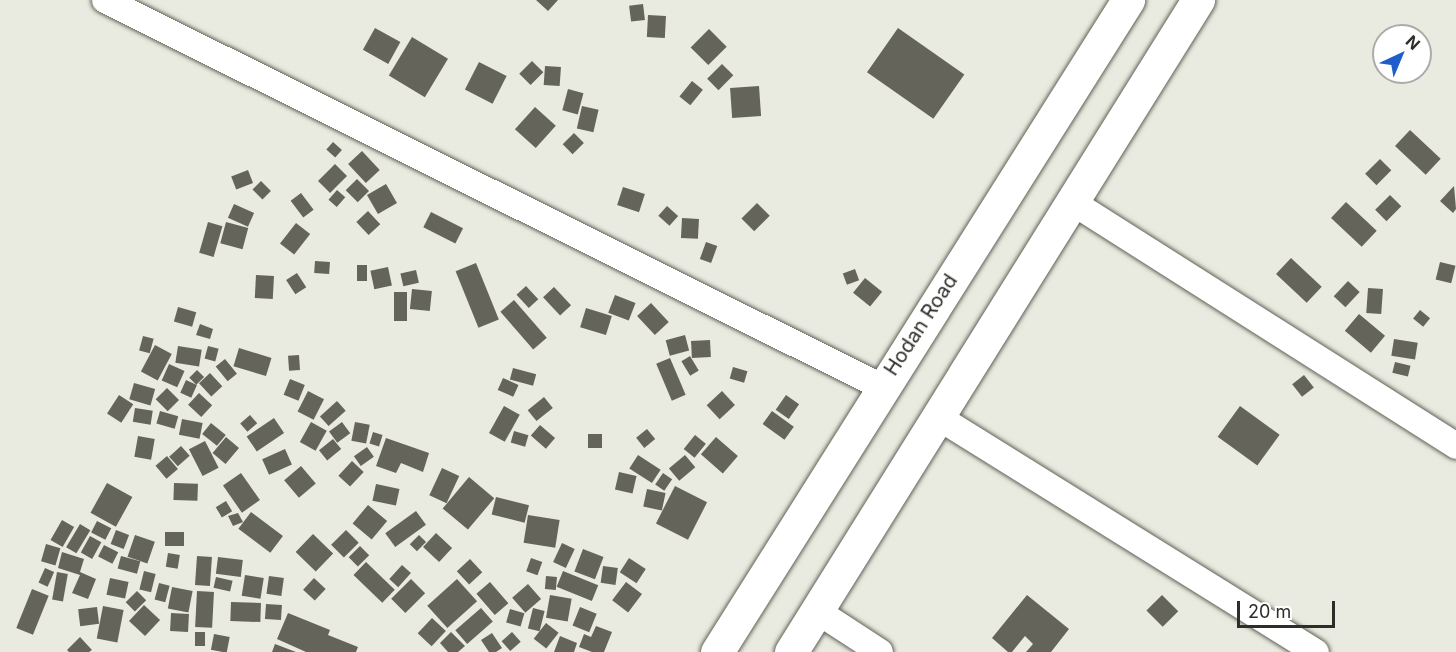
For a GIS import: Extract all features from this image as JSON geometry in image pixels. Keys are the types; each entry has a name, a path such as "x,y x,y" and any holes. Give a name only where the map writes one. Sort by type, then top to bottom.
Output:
{"main road":[{"name":"Hodan Road","path":"717,652 1128,0"},
{"path":"791,652 1198,0"}],"street":[{"path":"105,0 882,387"},
{"path":"1072,202 1456,446"},
{"path":"938,417 1316,652"},
{"path":"817,611 880,652"}],"building":[{"path":"536,0 558,0 548,11"},
{"path":"643,4 645,20 631,22 629,6"},
{"path":"648,15 666,16 665,38 647,37"},
{"path":"375,28 400,42 388,64 363,50"},
{"path":"898,28 964,74 933,119 867,72"},
{"path":"709,29 727,47 708,65 691,47"},
{"path":"412,37 448,59 425,97 389,76"},
{"path":"532,61 543,72 531,85 519,74"},
{"path":"479,62 507,76 493,104 465,90"},
{"path":"722,64 733,75 718,90 707,79"},
{"path":"545,66 561,67 560,86 544,85"},
{"path":"692,81 703,90 690,105 679,97"},
{"path":"759,86 761,116 732,118 730,88"},
{"path":"568,89 583,93 578,114 562,110"},
{"path":"582,106 599,110 593,132 577,128"},
{"path":"535,107 556,126 536,148 515,129"},
{"path":"1410,130 1441,159 1426,175 1395,146"},
{"path":"574,133 584,143 573,154 563,144"},
{"path":"333,142 342,150 335,157 326,149"},
{"path":"362,151 380,170 366,183 348,164"},
{"path":"1380,159 1391,170 1376,185 1365,174"},
{"path":"335,164 347,176 330,193 318,181"},
{"path":"248,170 253,183 236,190 231,176"},
{"path":"357,179 369,191 358,202 346,190"},
{"path":"261,181 271,191 262,199 253,189"},
{"path":"386,184 397,203 378,214 367,195"},
{"path":"1454,186 1456,209 1453,213 1440,201"},
{"path":"623,187 645,194 639,212 617,205"},
{"path":"337,190 345,197 337,207 328,200"},
{"path":"301,193 314,210 303,218 291,201"},
{"path":"1390,195 1401,206 1386,221 1375,210"},
{"path":"1346,202 1377,231 1362,247 1331,218"},
{"path":"757,203 770,216 754,231 741,219"},
{"path":"234,204 254,213 248,227 228,218"},
{"path":"667,206 678,216 669,226 658,216"},
{"path":"368,211 380,224 369,235 356,222"},
{"path":"431,212 463,228 455,243 423,227"},
{"path":"682,218 699,219 698,239 681,238"},
{"path":"208,222 222,226 214,257 199,253"},
{"path":"226,222 248,228 243,249 220,243"},
{"path":"296,223 310,234 294,255 280,243"},
{"path":"706,242 717,246 711,263 700,259"},
{"path":"1291,258 1322,287 1307,303 1276,274"},
{"path":"315,261 330,262 329,274 314,273"},
{"path":"1440,262 1456,266 1451,283 1436,279"},
{"path":"476,263 499,320 478,328 456,271"},
{"path":"357,265 367,265 367,281 357,281"},
{"path":"388,267 392,286 374,289 370,271"},
{"path":"855,269 859,280 847,285 843,273"},
{"path":"416,270 419,283 403,286 400,274"},
{"path":"297,273 306,287 295,294 286,280"},
{"path":"256,275 274,276 273,299 255,298"},
{"path":"865,278 882,292 870,307 853,293"},
{"path":"1348,281 1360,292 1345,307 1334,296"},
{"path":"526,286 538,299 529,308 516,295"},
{"path":"554,287 571,305 560,316 543,297"},
{"path":"1368,288 1383,289 1381,314 1366,313"},
{"path":"412,289 432,291 430,311 410,309"},
{"path":"394,292 407,292 407,321 394,321"},
{"path":"615,295 636,303 629,321 608,313"},
{"path":"514,300 547,338 533,350 500,312"},
{"path":"651,303 669,322 655,335 637,316"},
{"path":"178,307 196,312 192,327 174,321"},
{"path":"586,308 612,316 606,335 580,327"},
{"path":"1420,310 1430,318 1423,327 1413,319"},
{"path":"1359,314 1385,336 1371,353 1345,331"},
{"path":"200,324 213,329 210,339 196,335"},
{"path":"685,335 689,350 670,356 666,340"},
{"path":"143,336 154,339 150,353 139,350"},
{"path":"1394,339 1418,343 1415,360 1391,356"},
{"path":"710,340 711,357 692,358 691,341"},
{"path":"155,345 172,354 158,380 141,371"},
{"path":"178,346 202,350 199,367 175,363"},
{"path":"208,346 219,349 215,361 205,359"},
{"path":"239,348 272,358 266,376 233,366"},
{"path":"299,355 300,370 289,371 288,356"},
{"path":"690,356 699,371 690,376 681,361"},
{"path":"670,358 686,395 672,401 656,364"},
{"path":"225,359 237,374 228,381 216,367"},
{"path":"1395,362 1411,366 1408,377 1392,373"},
{"path":"169,364 185,371 177,387 162,380"},
{"path":"733,367 747,371 744,383 730,379"},
{"path":"513,368 536,374 533,386 510,380"},
{"path":"197,370 204,377 196,385 189,378"},
{"path":"210,373 222,386 211,396 199,383"},
{"path":"1304,375 1314,388 1302,397 1292,384"},
{"path":"503,378 519,385 513,397 498,390"},
{"path":"290,379 305,385 298,401 284,395"},
{"path":"186,380 197,385 191,398 180,393"},
{"path":"134,383 155,389 150,405 129,399"},
{"path":"167,388 179,400 168,411 156,399"},
{"path":"308,391 324,399 314,420 298,411"},
{"path":"722,391 735,405 720,419 707,405"},
{"path":"199,393 212,405 201,417 188,405"},
{"path":"119,395 133,404 121,423 107,413"},
{"path":"786,395 799,404 789,419 776,410"},
{"path":"544,397 553,408 536,421 528,410"},
{"path":"337,401 346,411 329,426 320,416"},
{"path":"504,406 520,415 505,442 489,433"},
{"path":"1240,406 1280,435 1257,466 1218,437"},
{"path":"135,408 153,411 151,425 133,422"},
{"path":"160,411 178,416 175,429 156,423"},
{"path":"772,411 794,427 784,440 763,424"},
{"path":"250,415 257,423 247,432 240,424"},
{"path":"274,418 284,433 257,451 247,436"},
{"path":"182,419 203,423 200,439 179,435"},
{"path":"311,422 327,431 316,451 300,442"},
{"path":"342,422 350,433 337,443 329,431"},
{"path":"355,422 370,425 366,444 351,441"},
{"path":"211,423 226,435 217,446 202,434"},
{"path":"540,425 555,438 546,449 531,436"},
{"path":"647,429 655,439 644,448 636,438"},
{"path":"514,431 528,435 525,447 511,443"},
{"path":"373,432 383,435 379,446 369,443"},
{"path":"588,434 602,434 602,448 588,448"},
{"path":"695,435 706,444 695,458 684,449"},
{"path":"138,436 155,439 151,460 134,457"},
{"path":"226,437 239,448 226,464 213,453"},
{"path":"716,437 738,456 723,473 701,454"},
{"path":"386,438 429,453 423,472 401,463 396,473 376,466"},
{"path":"333,439 341,449 327,460 319,450"},
{"path":"205,441 219,468 203,476 189,449"},
{"path":"181,446 190,456 178,466 169,457"},
{"path":"367,447 374,457 361,466 354,456"},
{"path":"285,449 292,465 269,475 262,459"},
{"path":"638,455 661,470 652,483 629,468"},
{"path":"685,455 695,467 679,481 669,468"},
{"path":"167,456 178,469 166,479 156,466"},
{"path":"352,461 364,472 350,487 338,476"},
{"path":"301,466 316,484 299,498 284,480"},
{"path":"442,468 459,476 447,503 429,495"},
{"path":"619,472 637,476 632,494 615,490"},
{"path":"241,473 260,500 242,513 223,486"},
{"path":"663,473 672,479 664,491 655,485"},
{"path":"469,477 494,498 468,530 443,508"},
{"path":"107,483 132,497 116,527 91,513"},
{"path":"174,483 198,484 197,501 173,500"},
{"path":"376,484 399,489 396,506 372,501"},
{"path":"675,486 707,502 688,540 656,523"},
{"path":"647,489 666,493 662,511 643,507"},
{"path":"496,497 529,505 525,523 492,514"},
{"path":"226,501 232,511 222,517 216,507"},
{"path":"368,505 387,521 372,539 353,523"},
{"path":"416,511 426,525 395,547 385,533"},
{"path":"251,512 283,536 270,553 238,529"},
{"path":"238,513 243,522 233,526 228,516"},
{"path":"528,515 560,520 555,548 524,543"},
{"path":"62,520 74,527 63,547 50,540"},
{"path":"97,521 111,528 105,540 91,533"},
{"path":"80,524 90,530 76,553 66,547"},
{"path":"116,530 129,535 124,549 111,544"},
{"path":"346,530 359,543 344,558 331,545"},
{"path":"165,532 184,532 184,546 165,546"},
{"path":"436,533 452,548 439,562 423,547"},
{"path":"313,534 333,553 316,571 296,552"},
{"path":"135,535 155,542 147,564 128,557"},
{"path":"419,535 426,542 417,551 410,544"},
{"path":"90,536 101,542 92,559 81,553"},
{"path":"562,543 575,549 566,568 553,562"},
{"path":"46,544 60,548 55,565 41,561"},
{"path":"104,545 118,552 112,564 98,557"},
{"path":"360,546 369,555 358,567 349,557"},
{"path":"583,549 604,557 595,579 574,571"},
{"path":"62,552 84,559 80,572 96,579 88,599 72,593 80,575 58,568"},
{"path":"168,553 180,555 178,569 166,567"},
{"path":"121,556 140,561 137,574 118,569"},
{"path":"197,556 212,557 210,586 195,585"},
{"path":"218,557 243,560 241,577 216,574"},
{"path":"531,558 542,562 537,575 526,571"},
{"path":"629,558 646,569 637,583 620,572"},
{"path":"470,559 482,572 469,584 457,571"},
{"path":"366,562 395,590 382,603 353,575"},
{"path":"402,565 411,573 398,587 389,579"},
{"path":"603,566 618,568 615,585 601,583"},
{"path":"45,568 54,572 48,587 38,583"},
{"path":"144,571 156,574 151,592 139,589"},
{"path":"563,571 598,585 592,601 557,587"},
{"path":"57,572 68,574 63,601 52,600"},
{"path":"245,575 264,578 260,599 242,596"},
{"path":"269,576 284,578 281,596 266,594"},
{"path":"546,576 557,577 556,590 545,589"},
{"path":"216,577 233,581 230,592 214,588"},
{"path":"110,578 129,582 125,599 106,595"},
{"path":"314,578 326,589 315,601 303,590"},
{"path":"411,579 425,593 405,613 391,599"},
{"path":"457,579 477,601 447,628 427,606"},
{"path":"490,582 508,603 495,615 476,594"},
{"path":"626,582 642,594 628,612 612,600"},
{"path":"159,583 170,586 165,602 155,599"},
{"path":"528,584 541,599 525,613 512,598"},
{"path":"172,587 193,591 188,613 168,609"},
{"path":"32,589 49,596 33,635 16,628"},
{"path":"137,591 146,600 135,612 126,602"},
{"path":"197,591 214,592 212,628 195,627"},
{"path":"550,595 572,599 568,621 546,618"},
{"path":"1027,595 1069,629 1051,652 1026,652 1033,644 1025,636 1012,652 1008,652 992,638"},
{"path":"1162,595 1178,611 1163,627 1146,611"},
{"path":"231,602 261,603 260,622 230,621"},
{"path":"266,604 282,605 281,620 265,619"},
{"path":"144,605 160,620 145,636 129,621"},
{"path":"103,606 124,610 117,642 97,638"},
{"path":"97,607 99,624 80,626 78,609"},
{"path":"580,607 597,614 589,632 573,626"},
{"path":"481,608 493,622 467,644 455,630"},
{"path":"533,608 545,611 540,631 528,628"},
{"path":"510,609 524,613 521,627 506,622"},
{"path":"171,613 189,614 188,632 170,631"},
{"path":"288,613 330,630 328,635 358,647 356,652 306,652 277,639"},
{"path":"432,618 446,631 432,646 418,633"},
{"path":"546,623 559,633 546,649 534,639"},
{"path":"596,626 612,632 604,652 592,652 579,647 584,634 591,637"},
{"path":"195,632 205,632 205,646 195,646"},
{"path":"451,632 465,646 458,652 448,652 440,643"},
{"path":"512,632 521,642 510,651 502,641"},
{"path":"492,633 502,648 496,652 489,652 481,640"},
{"path":"214,634 230,637 227,652 211,650"},
{"path":"560,636 577,643 574,652 554,652"},
{"path":"80,637 92,650 69,652 67,650"},
{"path":"275,644 296,652 272,652"}]}
